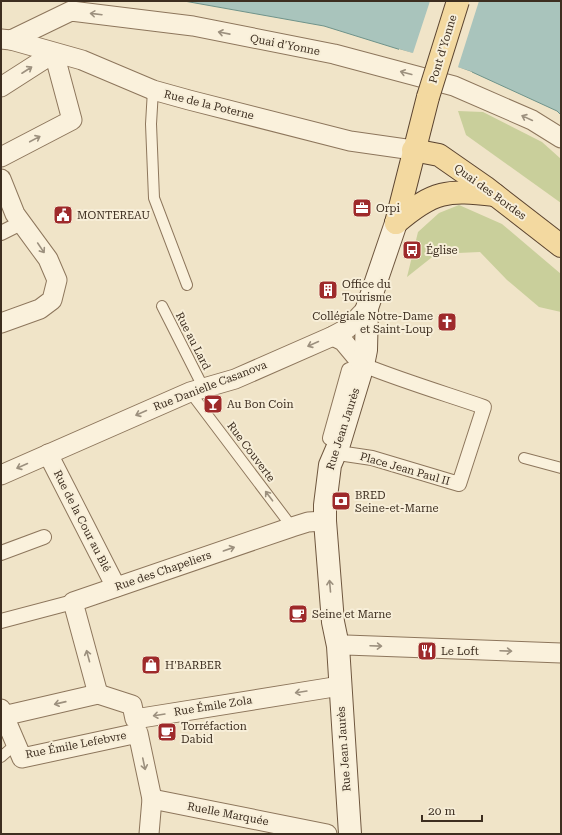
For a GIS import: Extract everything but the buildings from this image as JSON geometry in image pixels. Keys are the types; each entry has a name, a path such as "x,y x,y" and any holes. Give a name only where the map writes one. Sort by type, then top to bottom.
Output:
{"main road":[{"name":"Pont d'Yonne","path":"413,150 458,1"},
{"name":"Quai des Bordes","path":"413,150 439,155 495,195 561,246"},
{"name":"Rue Jean Jaurès","path":"350,834 338,646 333,622 325,506 330,465 339,444 363,365 366,350 368,308 396,223 413,150"},
{"path":"396,223 429,198 458,192 495,195"}],"street":[{"name":"Quai d'Yonne","path":"6,40 71,10 193,26 334,54 454,86 532,120 561,138"},
{"name":"Rue de la Poterne","path":"6,40 82,60 153,90 350,141 413,150"},
{"path":"1,87 54,53 72,120 1,157"},
{"path":"1,179 15,214 48,259 57,280 52,300 40,309 1,322"},
{"path":"1,233 22,223"},
{"name":"Rue Danielle Casanova","path":"1,475 197,390 235,379 333,336 348,328 368,308"},
{"path":"333,336 343,341 363,365"},
{"name":"Place Jean Paul II","path":"339,444 345,454 372,458 459,484 484,407 443,393 409,384 363,365"},
{"name":"Rue de la Cour au Blé","path":"48,454 116,587"},
{"name":"Rue des Chapeliers","path":"1,621 73,602 308,522 325,521"},
{"path":"1,553 44,537"},
{"path":"73,602 98,694"},
{"path":"338,646 346,645 561,653"},
{"name":"Rue Émile Zola","path":"137,726 340,686"},
{"path":"16,744 2,712 98,694 132,705 137,726"},
{"name":"Rue Émile Lefebvre","path":"16,744 22,758 137,726 152,799 149,834"},
{"name":"Ruelle Marquée","path":"152,799 327,834"}],"lane":[{"path":"153,90 151,124 154,198 187,285"},
{"name":"Rue au Lard","path":"162,306 197,390"},
{"name":"Rue Couverte","path":"197,390 292,527"},
{"path":"524,458 561,468"},
{"path":"1,757 16,744"}],"green space":[{"path":"458,111 483,112 542,142 561,159 561,203 466,135"},
{"path":"459,205 502,224 561,274 561,312 539,307 507,280 480,252 436,254 407,277 418,232 439,213"}],"water":[{"path":"184,1 561,1 561,115 557,111 472,72 324,26"}],"pier":[{"path":"430,1 479,1 458,67 472,72 472,74 399,51 399,49 413,53"}],"place":[{"name":"Orpi","path":"362,208"},
{"name":"MONTEREAU","path":"63,215"},
{"name":"Église","path":"412,250"},
{"name":"Office du Tourisme","path":"328,290"},
{"name":"Collégiale Notre-Dame et Saint-Loup","path":"447,322"},
{"name":"Au Bon Coin","path":"213,404"},
{"name":"BRED Seine-et-Marne","path":"341,501"},
{"name":"Seine et Marne","path":"298,614"},
{"name":"Le Loft","path":"427,651"},
{"name":"H'BARBER","path":"151,665"},
{"name":"Torréfaction Dabid","path":"167,732"}]}
